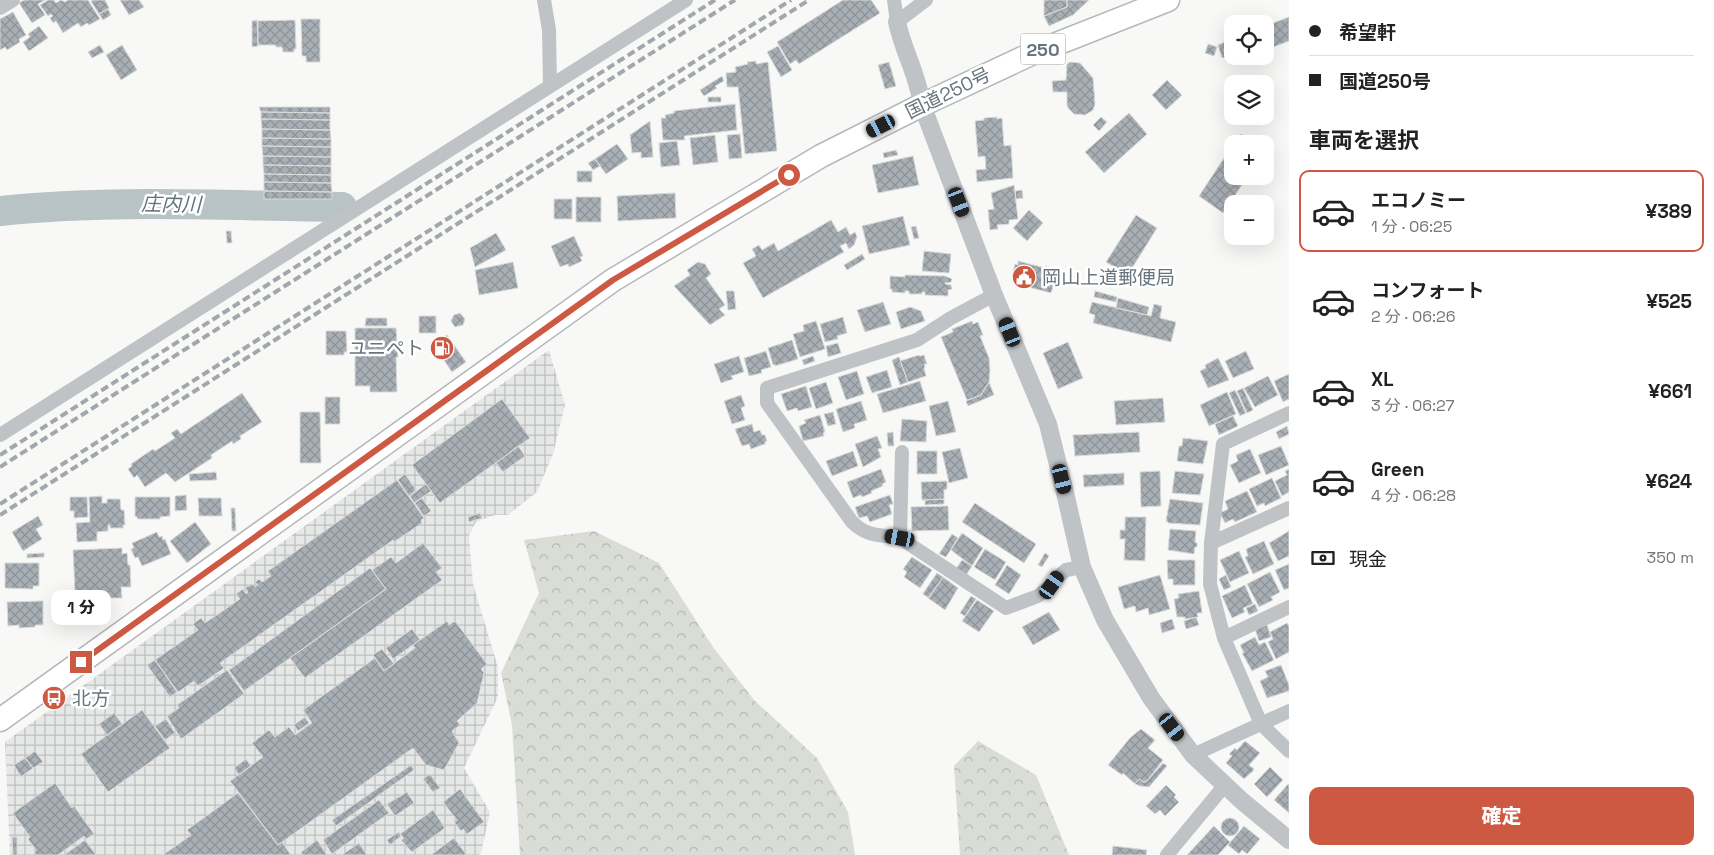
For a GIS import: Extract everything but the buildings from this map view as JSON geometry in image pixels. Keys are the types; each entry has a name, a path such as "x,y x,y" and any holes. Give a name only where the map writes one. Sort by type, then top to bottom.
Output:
{"highway":[{"name":"国道250号","path":"0,720 613,280 821,156 922,105 1031,54 1168,0"}],"street":[{"path":"0,8 13,0"},
{"path":"544,0 549,30 550,86"},
{"path":"0,435 686,0"},
{"path":"894,0 899,33 919,87 922,105 994,295 1048,424 1082,567 1105,620 1151,698 1193,755 1289,840"},
{"path":"897,22 926,0"},
{"path":"994,295 951,318 917,340 767,388 767,403 852,522 862,531 873,535 900,538 1006,608 1038,596 1066,570 1082,567"},
{"path":"1289,413 1223,444 1211,544 1210,584 1224,638 1261,724 1289,751"},
{"path":"900,538 902,452"},
{"path":"1211,544 1289,508"},
{"path":"1224,638 1289,607"},
{"path":"1193,755 1289,711"},
{"path":"1167,855 1225,785"}],"shaded area":[{"path":"549,350 565,405 553,454 537,492 508,515 495,515 476,522 469,536 473,584 498,667 498,697 464,768 490,812 479,855 10,855 5,742"}],"green space":[{"path":"594,531 659,563 713,647 754,700 817,758 848,812 855,855 520,855 512,725 501,673 539,593 524,540"},
{"path":"978,741 1036,775 1069,855 960,855 954,766"}],"waterway":[{"name":"庄内川","path":"0,211 43,207 128,204 342,207"}],"railway":[{"path":"0,455 715,0"},
{"path":"0,467 735,0"},
{"path":"0,504 791,0"},
{"path":"0,515 809,0"}],"place":[{"name":"岡山上道郵便局","path":"1024,277"},
{"name":"ユニペト","path":"442,348"},
{"name":"北方","path":"54,698"}],"route":[{"path":"81,662 613,280 789,175"}]}
